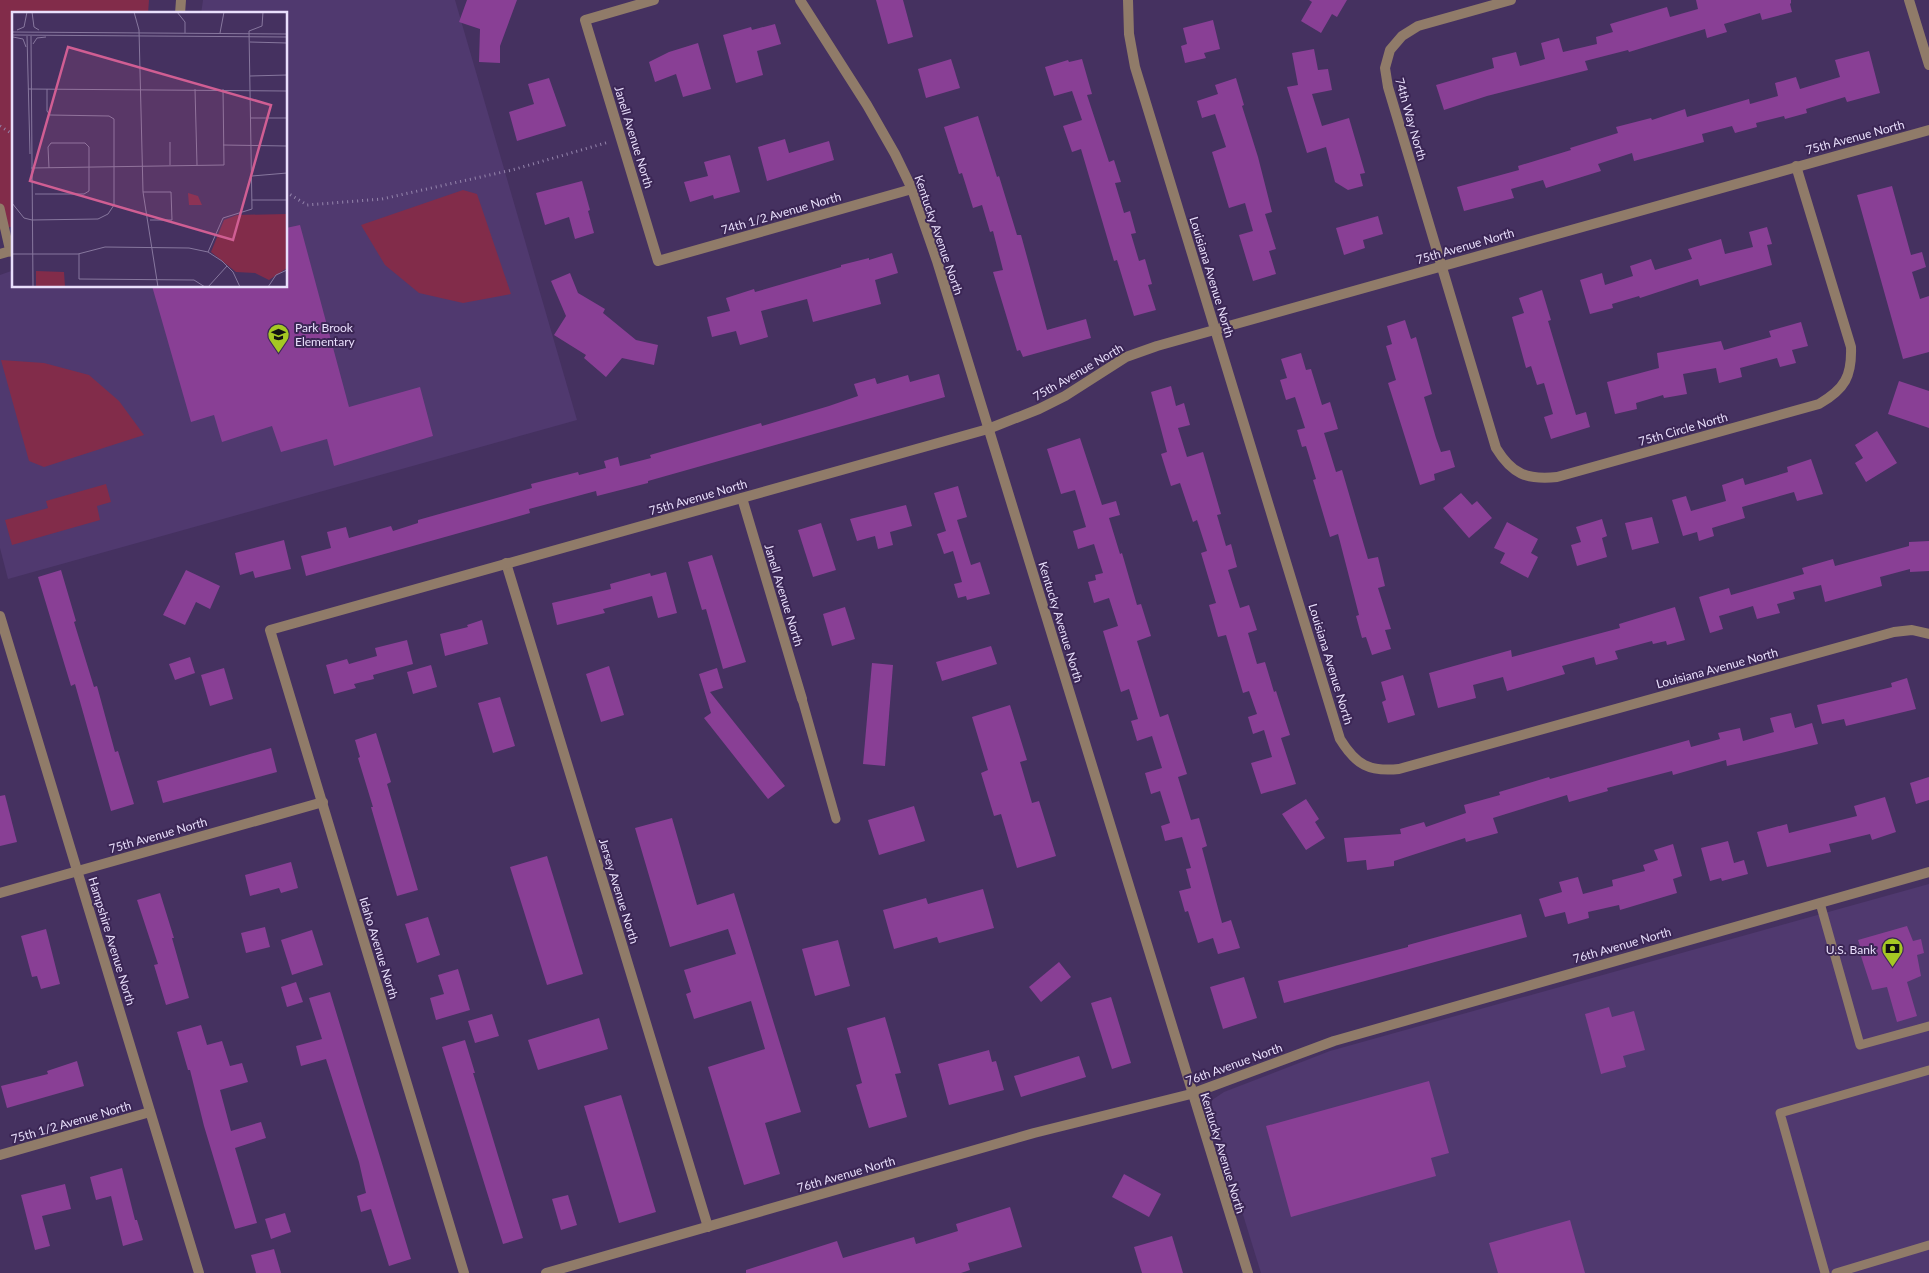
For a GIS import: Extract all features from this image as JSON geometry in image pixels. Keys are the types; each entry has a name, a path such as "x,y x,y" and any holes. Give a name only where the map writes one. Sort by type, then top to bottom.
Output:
{"street":[{"name":"Janell Avenue North","path":"654,0 586,20 658,261"},
{"name":"Kentucky Avenue North","path":"800,0 867,105 895,154 912,189 937,261 1042,599 1191,1094 1248,1273"},
{"name":"Louisiana Avenue North","path":"1128,0 1129,34 1135,67 1340,739 1349,754 1364,766 1381,771 1399,769 1894,632 1912,630 1929,634"},
{"name":"74th Way North","path":"1441,265 1388,87 1385,68 1390,50 1402,36 1418,26 1511,0"},
{"path":"1909,0 1929,65"},
{"name":"75th Avenue North","path":"270,630 988,429 1039,409 1065,396 1126,357 1157,346 1929,130"},
{"name":"75th Circle North","path":"1441,265 1496,448 1506,464 1521,474 1538,479 1557,477 1819,404 1835,395 1846,382 1852,364 1852,347 1796,166"},
{"name":"74th 1/2 Avenue North","path":"658,261 912,189"},
{"name":"Janell Avenue North","path":"742,498 802,699"},
{"name":"Jersey Avenue North","path":"506,563 708,1227"},
{"name":"Hampshire Avenue North","path":"0,616 199,1273"},
{"name":"Idaho Avenue North","path":"270,630 464,1273"},
{"name":"75th Avenue North","path":"0,893 323,802"},
{"name":"76th Avenue North","path":"546,1273 1034,1132 1191,1094 1334,1041 1929,872"},
{"name":"75th 1/2 Avenue North","path":"0,1155 150,1112"}],"lane":[{"path":"0,208 8,252"},
{"path":"802,699 836,819"},
{"path":"1820,903 1860,1045 1929,1026"},
{"path":"1824,1273 1780,1114 1929,1070"},
{"path":"1836,1273 1929,1245"}],"path":[{"path":"0,126 12,134"},
{"path":"288,193 307,205 382,199 512,170 621,138"}],"shaded area":[{"path":"0,0 149,0 148,12 12,12 12,227 0,230"},
{"name":"Park Brook Elementary","path":"203,0 455,0 577,420 8,579 0,548 0,275 12,271 12,288 288,288 288,12 201,12"},
{"path":"463,190 477,194 511,294 463,303 419,293 385,265 361,225"},
{"path":"1,360 44,363 89,375 119,401 144,435 44,467 29,461"},
{"path":"106,484 111,502 97,506 100,520 12,545 5,520 48,508 46,501"},
{"path":"1929,884 1929,1273 1261,1273 1212,1114 1212,1100 1224,1092 1330,1051"}],"building":[{"path":"467,0 517,0 500,46 500,63 479,62 480,29 459,22"},
{"path":"876,0 903,0 913,37 888,44"},
{"path":"1309,0 1347,0 1337,17 1332,14 1321,33 1301,21 1312,2"},
{"path":"1696,0 1791,0 1792,12 1762,20 1760,13 1724,24 1727,32 1707,38 1705,29 1629,52 1628,50 1585,61 1588,70 1487,96 1444,110 1436,85 1494,68 1492,58 1516,52 1520,66 1545,59 1541,43 1559,38 1563,52 1597,44 1596,37 1613,32 1610,24 1667,7 1670,17 1698,9"},
{"path":"1213,20 1220,49 1204,53 1206,58 1185,63 1181,46 1187,44 1183,28"},
{"path":"775,24 781,44 757,51 763,75 736,83 723,35 751,27 752,30"},
{"path":"698,43 711,89 683,97 676,74 655,82 649,62 669,52"},
{"path":"1314,49 1318,70 1328,69 1332,90 1312,94 1322,126 1349,118 1365,173 1360,174 1363,186 1348,190 1335,182 1326,147 1307,153 1287,87 1298,85 1292,53"},
{"path":"1869,51 1880,93 1847,102 1845,97 1806,109 1807,113 1785,119 1784,116 1756,123 1757,127 1735,133 1732,126 1702,134 1704,142 1634,161 1632,153 1598,164 1601,171 1546,188 1543,180 1511,189 1514,198 1464,211 1457,187 1519,170 1518,166 1618,133 1616,127 1651,118 1652,120 1685,109 1687,117 1749,99 1750,104 1778,96 1775,83 1796,77 1800,89 1840,77 1835,60"},
{"path":"951,59 960,88 926,98 918,69"},
{"path":"1082,59 1092,94 1087,95 1109,162 1114,160 1121,182 1115,183 1124,213 1130,211 1136,233 1131,234 1139,261 1145,259 1152,284 1148,285 1156,310 1134,316 1117,260 1114,261 1081,149 1072,152 1063,126 1082,120 1072,91 1054,96 1045,67 1068,60 1069,62"},
{"path":"549,78 566,126 517,141 509,112 534,104 528,84"},
{"path":"1236,78 1272,212 1265,214 1276,249 1269,251 1276,274 1253,281 1239,235 1253,231 1245,203 1229,208 1212,152 1226,147 1215,114 1202,118 1197,101 1218,94 1215,85"},
{"path":"978,116 1017,235 1021,235 1047,330 1086,319 1091,338 1023,357 1020,350 1017,351 993,272 1003,270 993,231 990,232 982,205 973,208 962,173 959,174 944,127"},
{"path":"785,139 789,153 829,141 834,160 767,181 758,147"},
{"path":"730,155 740,192 714,199 713,195 690,202 684,182 708,176 704,162"},
{"path":"582,181 594,233 575,239 569,217 545,225 536,193"},
{"path":"1892,186 1911,255 1922,252 1926,267 1912,272 1920,299 1929,296 1929,352 1903,359 1857,195"},
{"path":"1378,216 1383,234 1363,240 1365,248 1344,255 1336,228"},
{"path":"300,225 349,407 420,387 433,436 334,466 327,439 281,452 272,426 222,442 214,415 191,422 153,288 288,288 288,228"},
{"path":"1767,227 1772,244 1767,245 1772,265 1700,286 1698,279 1640,298 1639,296 1612,304 1613,308 1590,314 1580,280 1602,273 1605,285 1633,276 1630,266 1651,259 1655,270 1692,259 1688,249 1721,239 1725,254 1753,247 1749,232"},
{"path":"892,253 898,273 875,280 881,304 813,322 807,299 761,311 768,337 740,345 736,331 712,337 707,317 730,311 726,298 754,289 755,292 841,267 841,265 869,258 869,260"},
{"path":"570,273 578,293 605,309 603,313 636,340 658,345 654,365 622,358 606,377 584,358 586,355 554,335 566,316 551,281"},
{"path":"1542,290 1551,320 1548,321 1576,415 1586,412 1590,427 1551,439 1544,417 1553,414 1544,383 1537,385 1531,366 1526,368 1512,317 1524,313 1519,298"},
{"path":"1405,320 1411,339 1416,337 1432,394 1424,397 1436,438 1441,452 1450,450 1455,467 1434,474 1435,480 1420,485 1388,383 1396,380 1386,346 1392,344 1387,326"},
{"path":"1801,322 1808,346 1792,350 1796,363 1780,367 1777,358 1740,368 1742,377 1719,383 1716,368 1683,374 1687,394 1664,398 1663,395 1636,403 1637,409 1615,414 1607,382 1659,368 1657,353 1721,341 1724,350 1771,337 1769,331"},
{"path":"1301,353 1306,370 1311,369 1322,405 1330,402 1338,429 1324,433 1336,472 1342,470 1368,559 1378,557 1385,586 1378,588 1391,629 1385,630 1391,649 1372,655 1366,637 1362,638 1356,616 1359,615 1338,534 1330,537 1313,480 1316,479 1306,446 1302,447 1297,430 1305,428 1295,397 1286,400 1280,380 1287,378 1281,359"},
{"path":"939,374 945,397 648,481 648,483 597,496 596,491 529,509 530,513 306,576 301,556 331,548 327,532 346,527 349,538 391,526 393,531 418,523 418,520 532,488 531,484 578,472 579,475 606,468 604,461 618,457 620,466 651,458 650,455 761,423 762,426 829,406 858,396 854,384 875,378 877,384 908,375 910,382"},
{"path":"1899,381 1929,391 1929,428 1888,414"},
{"path":"1171,386 1176,406 1184,403 1190,425 1178,428 1187,457 1203,452 1221,514 1217,515 1226,546 1231,544 1237,567 1228,570 1240,608 1249,605 1257,630 1248,633 1257,664 1265,662 1290,735 1281,738 1296,784 1261,794 1251,763 1272,757 1264,730 1253,734 1248,717 1257,714 1249,691 1243,693 1226,635 1218,637 1209,605 1216,603 1201,553 1207,551 1197,520 1193,522 1180,483 1171,486 1161,454 1167,452 1151,392"},
{"path":"1877,431 1897,463 1866,482 1855,463 1863,458 1855,445"},
{"path":"1080,438 1102,505 1116,501 1120,515 1109,518 1120,554 1122,553 1137,605 1141,604 1151,636 1137,641 1160,717 1168,714 1187,774 1178,777 1191,820 1199,818 1207,846 1202,848 1222,923 1231,920 1240,948 1218,954 1213,938 1198,943 1188,911 1185,912 1179,891 1191,888 1186,869 1191,868 1182,837 1165,841 1161,826 1170,823 1160,791 1151,794 1145,773 1162,768 1152,736 1137,741 1131,721 1138,719 1129,689 1121,692 1103,631 1118,626 1109,598 1094,603 1088,582 1096,580 1095,575 1103,573 1094,544 1078,549 1073,531 1086,527 1075,490 1061,494 1047,449"},
{"path":"1811,459 1823,494 1797,501 1794,492 1742,507 1745,518 1712,528 1714,536 1699,541 1697,532 1683,536 1672,500 1686,496 1691,511 1726,501 1722,485 1743,478 1745,485 1788,472 1787,467"},
{"path":"958,486 967,517 957,520 971,565 980,562 990,594 967,600 966,596 958,598 954,584 962,582 953,551 944,554 937,534 946,531 934,493"},
{"path":"1461,493 1472,505 1477,501 1492,518 1469,538 1443,508"},
{"path":"906,505 912,526 890,532 893,545 878,549 875,536 857,541 850,519"},
{"path":"1652,517 1659,543 1632,550 1625,523"},
{"path":"1602,519 1607,536 1602,538 1607,557 1577,566 1571,545 1581,542 1576,527"},
{"path":"1507,522 1538,539 1531,553 1538,557 1528,578 1500,563 1505,553 1494,548"},
{"path":"821,523 836,570 813,577 798,530"},
{"path":"284,540 291,569 255,578 253,571 240,575 235,553"},
{"path":"1929,541 1929,571 1910,572 1910,569 1880,577 1882,586 1825,602 1821,585 1793,592 1795,599 1777,604 1780,613 1757,619 1753,606 1719,616 1723,629 1710,633 1699,597 1729,588 1731,595 1804,574 1802,568 1833,559 1835,566 1909,546 1909,542"},
{"path":"712,555 746,662 723,669 706,609 702,610 688,562"},
{"path":"61,570 76,621 74,622 94,687 97,686 115,752 118,751 134,804 111,811 75,684 71,686 38,577"},
{"path":"186,570 220,586 210,609 196,602 185,625 163,615"},
{"path":"666,572 677,613 658,618 652,596 603,609 605,613 557,625 552,603 611,589 610,584 650,573 651,576"},
{"path":"845,607 855,639 832,646 823,614"},
{"path":"1675,607 1685,640 1667,645 1666,641 1653,644 1652,641 1615,651 1618,659 1596,665 1594,657 1562,666 1565,674 1507,691 1503,677 1473,685 1476,698 1438,708 1429,673 1511,650 1512,657 1620,628 1619,624"},
{"path":"482,620 488,644 445,656 440,634 468,627 467,625"},
{"path":"407,640 413,664 373,675 374,679 354,684 356,688 334,694 326,665 347,659 349,664 377,656 375,648"},
{"path":"991,646 997,664 942,681 936,662"},
{"path":"190,657 195,673 175,680 169,664"},
{"path":"872,663 893,665 885,766 863,764"},
{"path":"431,665 437,687 413,694 407,672"},
{"path":"609,666 624,715 601,722 586,674"},
{"path":"224,668 233,699 210,706 201,675"},
{"path":"717,668 723,688 710,692 785,786 768,799 704,718 711,713 699,674"},
{"path":"1403,675 1415,715 1388,723 1382,702 1386,700 1381,682"},
{"path":"1907,678 1916,709 1846,726 1844,719 1822,724 1817,705 1892,687 1891,683"},
{"path":"500,697 515,746 493,753 478,703"},
{"path":"1010,705 1027,760 1020,762 1032,803 1039,801 1056,856 1017,868 1001,814 994,816 981,773 988,770 972,717"},
{"path":"1791,713 1795,728 1812,723 1818,744 1727,766 1726,760 1673,775 1672,771 1607,788 1608,791 1569,802 1567,795 1493,818 1498,833 1466,842 1465,838 1394,861 1394,866 1367,870 1366,860 1347,862 1344,838 1401,834 1400,829 1424,822 1426,827 1466,813 1464,805 1500,795 1499,792 1689,740 1691,747 1720,739 1718,733 1740,728 1743,741 1774,732 1770,718"},
{"path":"376,733 391,782 387,784 418,890 397,896 371,807 373,807 358,758 360,757 355,740"},
{"path":"271,748 277,772 163,803 157,781"},
{"path":"1929,777 1929,800 1916,804 1910,783"},
{"path":"5,795 17,842 0,846 0,796"},
{"path":"1885,797 1896,832 1872,840 1870,834 1829,844 1831,852 1767,867 1757,832 1787,824 1789,833 1857,816 1854,806"},
{"path":"1306,799 1319,819 1315,822 1325,838 1306,850 1282,814"},
{"path":"914,806 925,841 879,855 868,820"},
{"path":"672,818 697,905 734,893 801,1112 765,1123 780,1174 744,1185 708,1067 765,1049 751,1001 694,1019 686,994 691,992 684,970 736,954 728,929 670,947 635,828"},
{"path":"1728,841 1734,863 1744,860 1748,874 1722,881 1721,878 1710,881 1701,848"},
{"path":"1673,844 1682,876 1673,879 1677,893 1620,910 1619,905 1588,912 1589,918 1568,924 1565,912 1545,917 1539,899 1562,892 1559,882 1578,877 1583,894 1613,886 1612,880 1645,871 1643,865 1658,860 1654,850"},
{"path":"547,856 583,974 547,985 510,867"},
{"path":"291,862 298,888 281,893 279,888 250,896 245,875"},
{"path":"983,889 994,928 939,943 937,937 894,949 883,910 926,898 928,904"},
{"path":"160,893 174,938 172,938 189,998 166,1005 154,965 158,964 137,900"},
{"path":"1521,914 1527,937 1284,1003 1278,981 1408,947 1408,945"},
{"path":"428,917 440,955 417,963 405,924"},
{"name":"U.S. Bank","path":"1907,926 1913,941 1921,939 1924,953 1917,955 1921,976 1907,982 1917,1016 1897,1022 1887,987 1872,990 1859,950 1861,949 1858,940"},
{"path":"265,927 270,947 246,953 241,933"},
{"path":"46,929 60,984 41,989 37,976 32,977 21,936"},
{"path":"312,930 323,965 292,975 281,940"},
{"path":"838,940 850,986 815,996 802,949"},
{"path":"1059,962 1071,977 1041,1002 1029,987"},
{"path":"458,969 470,1010 436,1020 430,998 444,994 438,975"},
{"path":"1244,977 1257,1018 1223,1029 1210,987"},
{"path":"296,982 303,1002 287,1007 281,987"},
{"path":"330,992 411,1259 389,1266 371,1209 361,1212 357,1196 366,1193 359,1162 326,1059 301,1066 296,1046 322,1039 309,998"},
{"path":"1111,997 1131,1063 1112,1069 1091,1003"},
{"path":"1609,1007 1612,1017 1634,1011 1645,1050 1623,1056 1626,1067 1601,1074 1585,1014"},
{"path":"492,1014 499,1036 475,1043 468,1021"},
{"path":"885,1017 901,1073 895,1074 907,1117 869,1128 856,1085 862,1083 847,1028"},
{"path":"599,1018 608,1049 538,1070 528,1040"},
{"path":"201,1025 207,1045 222,1041 230,1066 242,1063 248,1082 220,1090 231,1131 261,1122 266,1138 235,1148 257,1223 235,1229 204,1126 190,1070 188,1070 177,1032"},
{"path":"465,1040 475,1073 473,1073 523,1238 503,1244 442,1047"},
{"path":"989,1050 992,1062 996,1061 1004,1090 949,1105 938,1064"},
{"path":"1079,1056 1086,1077 1021,1097 1014,1076"},
{"path":"77,1061 84,1086 7,1108 1,1086 48,1074 47,1071"},
{"path":"1429,1081 1449,1153 1431,1158 1436,1176 1291,1217 1266,1126"},
{"path":"621,1095 656,1212 619,1223 584,1106"},
{"path":"122,1168 135,1220 137,1220 143,1240 123,1246 111,1196 96,1200 90,1177"},
{"path":"1124,1174 1161,1194 1149,1217 1112,1197"},
{"path":"65,1184 71,1209 42,1216 50,1246 35,1250 21,1195"},
{"path":"568,1195 577,1225 561,1230 552,1199"},
{"path":"1010,1207 1022,1247 968,1263 970,1270 961,1273 746,1273 746,1270 837,1241 843,1258 914,1237 916,1244 958,1231 956,1224"},
{"path":"285,1213 291,1232 271,1239 265,1219"},
{"path":"1570,1220 1585,1273 1498,1273 1489,1243"},
{"path":"1172,1236 1183,1273 1142,1273 1134,1247"},
{"path":"274,1249 281,1273 256,1273 251,1255"}],"place":[{"name":"Park Brook Elementary","path":"279,353"},
{"name":"U.S. Bank","path":"1892,968"}]}
